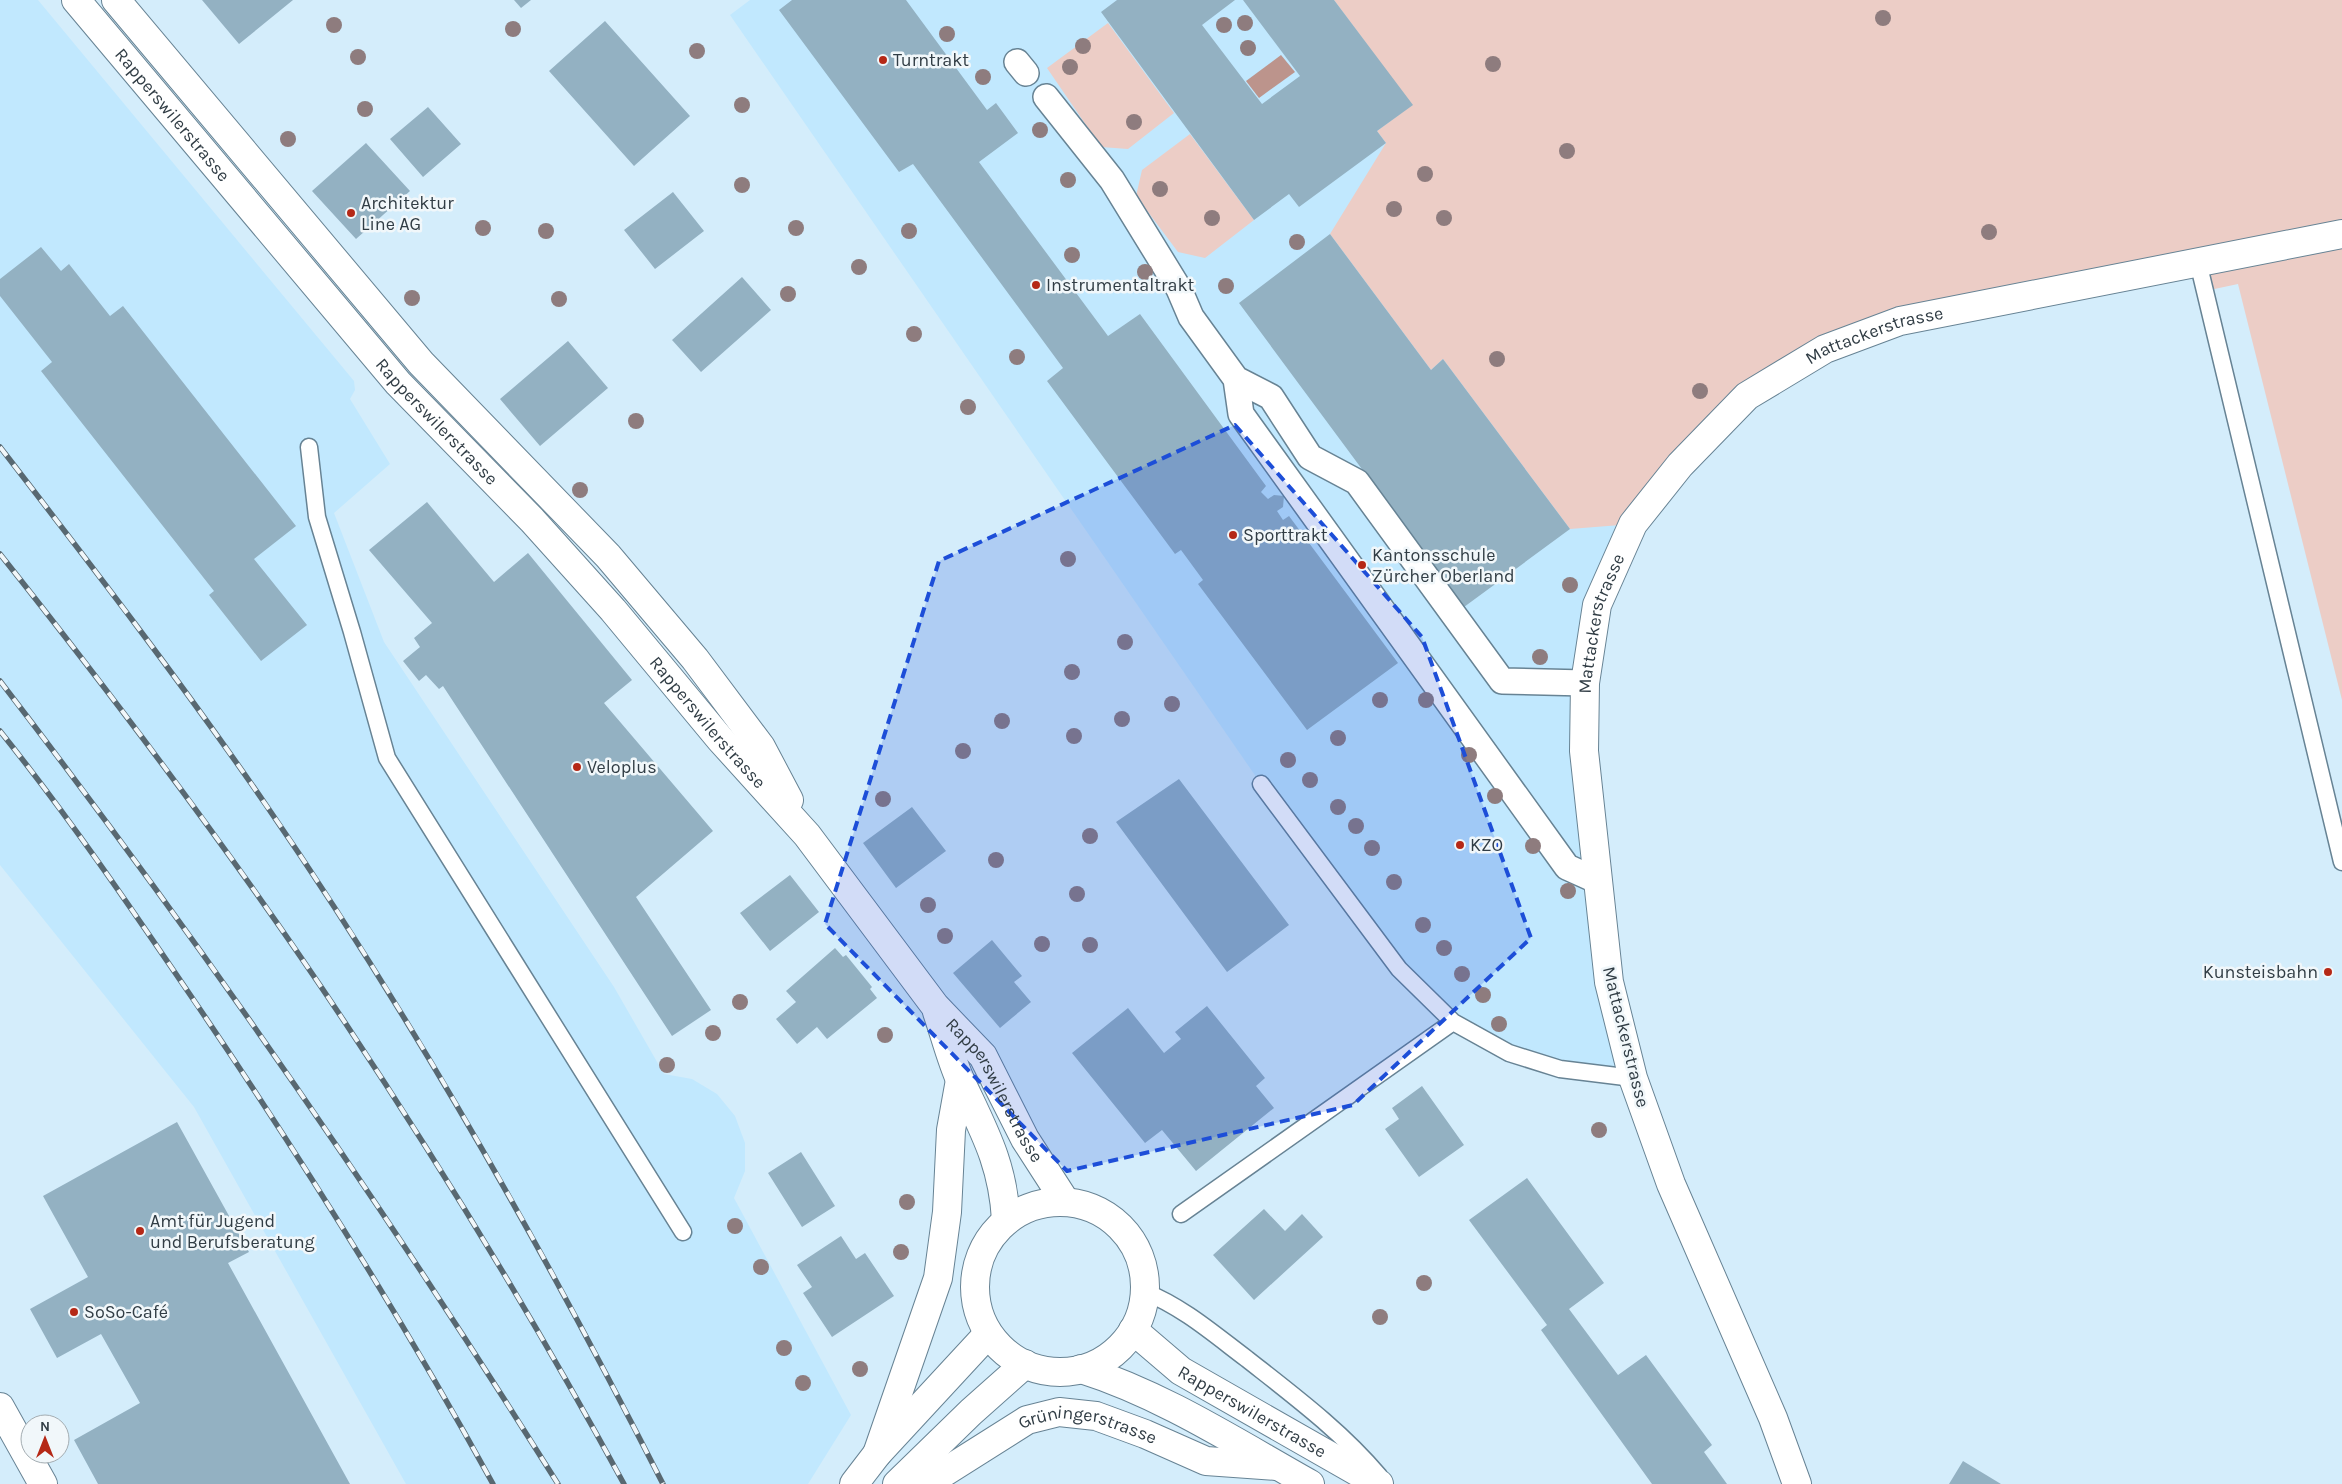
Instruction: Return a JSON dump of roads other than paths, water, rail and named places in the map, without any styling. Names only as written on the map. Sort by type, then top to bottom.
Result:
[{"type":"main road","name":"Rapperswilerstrasse","points":[[76,0],[398,383],[532,520],[720,739],[807,835],[935,1006],[983,1056],[1026,1139],[1065,1201]]},
{"type":"main road","name":"Rapperswilerstrasse","points":[[116,0],[421,363],[608,556],[695,659],[761,747],[807,835]]},
{"type":"main road","name":"Mattackerstrasse","points":[[1797,1484],[1773,1418],[1671,1184],[1633,1078],[1609,982],[1584,752],[1585,683],[1597,605],[1633,524],[1680,465],[1747,396],[1825,348],[1900,321],[2342,234]]},
{"type":"main road","name":"Rapperswilerstrasse","points":[[935,1006],[960,1080],[994,1152],[1005,1195],[1006,1220]]},
{"type":"main road","points":[[877,1454],[938,1278],[947,1212],[951,1130],[960,1080]]},
{"type":"main road","points":[[1065,1201],[1085,1206],[1104,1214],[1120,1227],[1132,1242],[1140,1258],[1145,1292],[1141,1311],[1133,1330],[1123,1343],[1111,1354],[1081,1369],[1062,1372],[1043,1370],[1025,1364],[1005,1352],[988,1334],[978,1311],[974,1287],[978,1261],[989,1239],[1006,1220],[1024,1210],[1044,1203],[1065,1201]]},
{"type":"main road","name":"Rapperswilerstrasse","points":[[1133,1330],[1181,1371],[1379,1484]]},
{"type":"main road","points":[[854,1484],[877,1454],[988,1334]]},
{"type":"main road","points":[[897,1484],[971,1412],[1025,1364]]},
{"type":"main road","name":"Rapperswilerstrasse","points":[[1081,1369],[1164,1402],[1310,1484]]},
{"type":"main road","points":[[0,1407],[43,1484]]},
{"type":"main road","name":"Grüningerstrasse","points":[[908,1484],[940,1476],[1027,1420],[1059,1412],[1096,1416],[1145,1434],[1206,1461],[1277,1466]]},
{"type":"street","points":[[1046,97],[1112,180],[1179,288],[1192,317],[1236,379],[1241,414],[1568,867],[1598,881]]},
{"type":"street","points":[[1236,379],[1271,397],[1310,457],[1357,482],[1502,681],[1585,683]]},
{"type":"lane","points":[[2198,262],[2342,862]]},
{"type":"lane","points":[[309,447],[317,517],[352,632],[387,758],[683,1232]]},
{"type":"lane","points":[[1262,784],[1399,969],[1453,1022],[1508,1053],[1560,1069],[1633,1078]]},
{"type":"lane","points":[[1181,1214],[1453,1022]]},
{"type":"lane","points":[[1145,1292],[1164,1300],[1204,1326],[1304,1403],[1356,1450],[1385,1484]]},
{"type":"railway","points":[[0,447],[202,714],[266,805],[374,969],[426,1053],[524,1223],[618,1396],[663,1484]]},
{"type":"railway","points":[[0,554],[89,668],[220,842],[344,1021],[418,1134],[489,1250],[558,1366],[624,1484]]},
{"type":"railway","points":[[0,681],[147,877],[289,1076],[426,1279],[558,1484]]},
{"type":"railway","points":[[0,731],[51,796],[99,863],[272,1118],[349,1238],[423,1360],[493,1484]]},
{"type":"place","name":"Turntrakt","points":[[883,60]]},
{"type":"place","name":"Architektur Line AG","points":[[351,213]]},
{"type":"place","name":"Instrumentaltrakt","points":[[1036,285]]},
{"type":"place","name":"Sporttrakt","points":[[1233,535]]},
{"type":"place","name":"Kantonsschule Zürcher Oberland","points":[[1362,565]]},
{"type":"place","name":"Veloplus","points":[[577,767]]},
{"type":"place","name":"KZO","points":[[1460,845]]},
{"type":"place","name":"Kunsteisbahn","points":[[2328,972]]},
{"type":"place","name":"Amt für Jugend und Berufsberatung","points":[[140,1231]]},
{"type":"place","name":"SoSo-Café","points":[[74,1312]]}]
